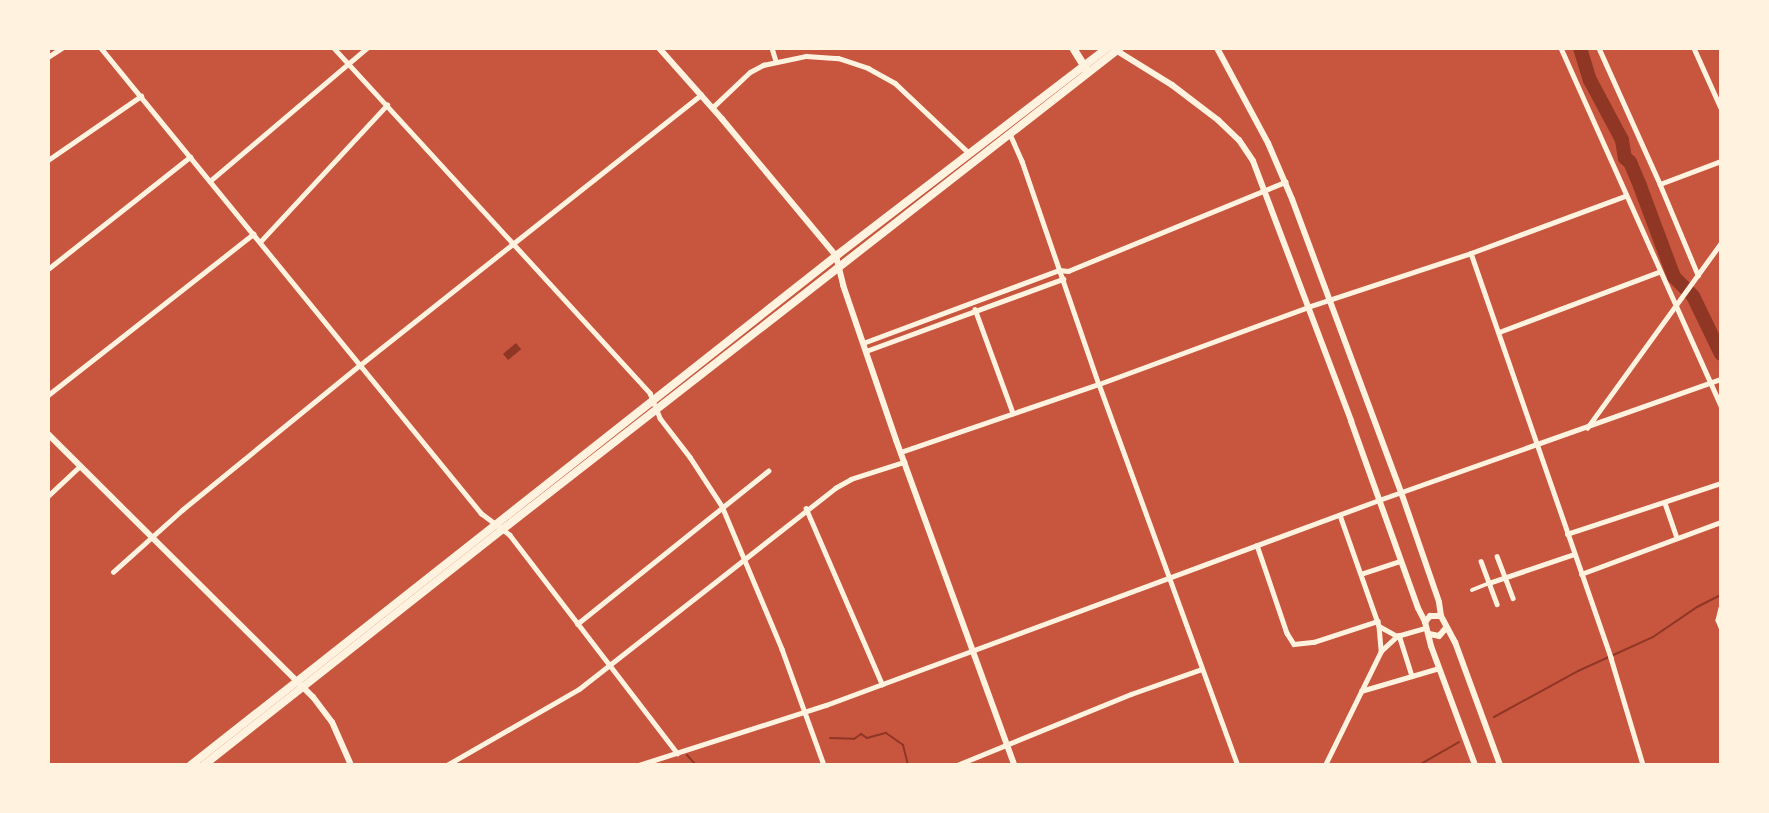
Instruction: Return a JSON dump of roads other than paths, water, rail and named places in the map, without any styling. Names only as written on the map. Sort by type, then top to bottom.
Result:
[{"type":"main road","points":[[1073,48],[1087,70]]},
{"type":"main road","points":[[204,765],[297,681],[365,633],[1112,50]]},
{"type":"main road","points":[[655,405],[836,256],[969,153],[1007,130]]},
{"type":"main road","points":[[191,765],[304,687],[365,633]]},
{"type":"street","points":[[49,48],[51,56],[62,48]]},
{"type":"street","points":[[101,48],[481,513],[514,539],[677,753]]},
{"type":"street","points":[[334,48],[647,390],[722,506],[745,557],[825,765]]},
{"type":"street","points":[[210,181],[366,48]]},
{"type":"street","points":[[659,48],[836,256],[904,462],[1014,765]]},
{"type":"street","points":[[772,48],[776,61]]},
{"type":"street","points":[[1217,48],[1268,143],[1286,182],[1332,300],[1401,492],[1439,602],[1441,616],[1455,642],[1500,765]]},
{"type":"street","points":[[1561,48],[1659,272],[1721,406]]},
{"type":"street","points":[[1599,48],[1698,275]]},
{"type":"street","points":[[1694,48],[1721,108]]},
{"type":"street","points":[[1112,50],[1186,95],[1229,130],[1247,151],[1308,307],[1474,765]]},
{"type":"street","points":[[712,108],[750,72],[776,61],[822,57],[846,60],[868,68],[906,92],[969,153]]},
{"type":"street","points":[[48,160],[141,96]]},
{"type":"street","points":[[113,572],[150,538],[360,365],[701,96]]},
{"type":"street","points":[[260,242],[387,105]]},
{"type":"street","points":[[1007,130],[1020,154],[1099,384],[1238,765]]},
{"type":"street","points":[[48,269],[190,157]]},
{"type":"street","points":[[1660,184],[1721,161]]},
{"type":"street","points":[[863,343],[1059,270],[1068,271],[1286,182]]},
{"type":"street","points":[[901,452],[1099,384],[1308,307],[1471,253],[1626,196]]},
{"type":"street","points":[[48,395],[253,234]]},
{"type":"street","points":[[1587,428],[1721,243]]},
{"type":"street","points":[[1471,253],[1611,658],[1643,765]]},
{"type":"street","points":[[866,351],[1063,279],[1068,271]]},
{"type":"street","points":[[1499,332],[1659,272]]},
{"type":"street","points":[[974,303],[1013,413]]},
{"type":"street","points":[[639,765],[882,684],[1401,492],[1538,446],[1721,379]]},
{"type":"street","points":[[48,434],[150,538],[304,687],[332,723],[351,765]]},
{"type":"street","points":[[447,765],[558,702],[609,665],[806,508],[846,481],[904,462]]},
{"type":"street","points":[[48,496],[80,466]]},
{"type":"street","points":[[577,624],[768,471]]},
{"type":"street","points":[[1567,534],[1721,483]]},
{"type":"street","points":[[1665,503],[1677,538]]},
{"type":"street","points":[[806,508],[882,684]]},
{"type":"street","points":[[1340,515],[1378,624],[1381,651]]},
{"type":"street","points":[[1581,574],[1721,522]]},
{"type":"street","points":[[1257,545],[1287,633],[1294,644],[1314,642],[1378,624],[1398,636],[1413,676]]},
{"type":"street","points":[[1472,590],[1574,554]]},
{"type":"street","points":[[1497,556],[1513,598]]},
{"type":"street","points":[[1361,574],[1400,561]]},
{"type":"street","points":[[1481,561],[1497,604]]},
{"type":"street","points":[[1721,608],[1718,620],[1721,627]]},
{"type":"street","points":[[1426,628],[1430,616],[1441,616]]},
{"type":"street","points":[[1325,765],[1381,651],[1398,636],[1426,628],[1439,636],[1446,628]]},
{"type":"street","points":[[1361,692],[1439,668]]},
{"type":"street","points":[[957,765],[1007,747],[1121,698],[1202,669]]},
{"type":"waterway","points":[[1580,48],[1590,80],[1622,140],[1625,158],[1630,162],[1640,186],[1674,277],[1693,296],[1721,354]]},
{"type":"waterway","points":[[1494,717],[1578,671],[1653,637],[1697,607],[1721,595]]},
{"type":"waterway","points":[[830,738],[854,739],[861,734],[867,738],[886,733],[903,745],[908,765]]},
{"type":"waterway","points":[[1419,765],[1459,742]]},
{"type":"waterway","points":[[687,755],[696,765]]}]
